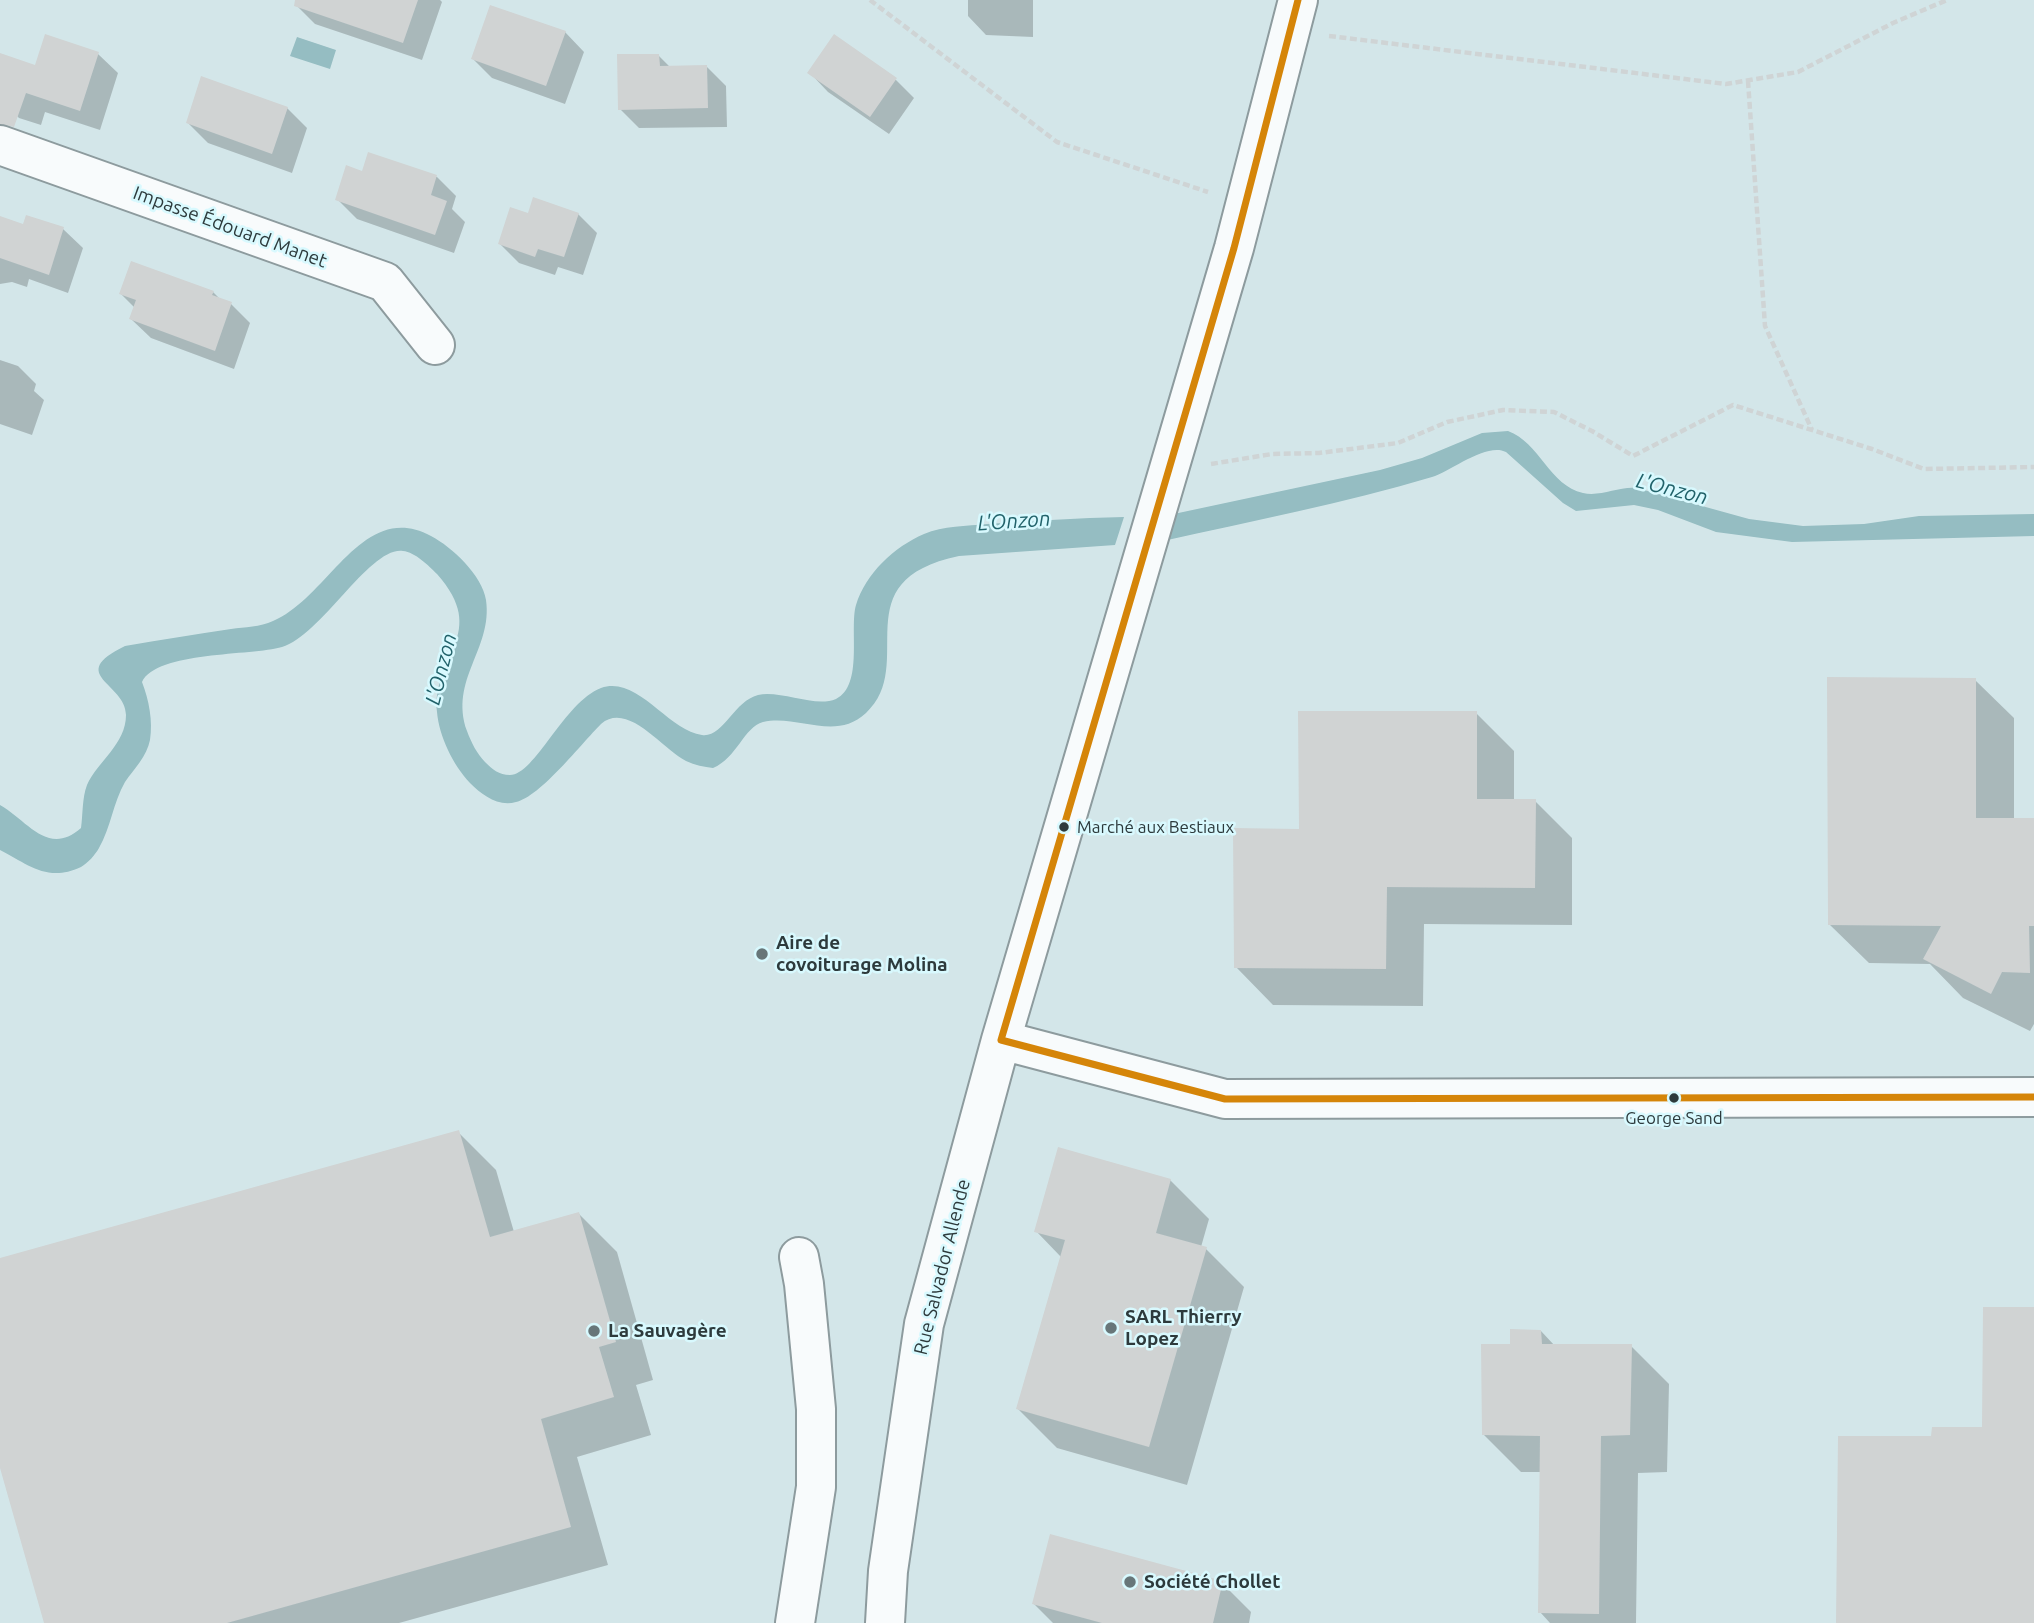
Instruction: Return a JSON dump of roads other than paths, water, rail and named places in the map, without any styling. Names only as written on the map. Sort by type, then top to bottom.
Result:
[{"type":"street","name":"Rue Salvador Allende","points":[[885,1623],[888,1572],[924,1324],[1001,1040],[1245,204],[1294,15]]},
{"type":"street","name":"Impasse Édouard Manet","points":[[0,145],[386,282],[436,345]]},
{"type":"street","points":[[1001,1040],[1225,1099],[2034,1097]]},
{"type":"street","points":[[795,1623],[816,1487],[816,1409],[799,1257]]},
{"type":"water","points":[[297,37],[336,50],[330,69],[290,56]]},
{"type":"water","points":[[1508,431],[1528,444],[1562,482],[1583,493],[1596,494],[1637,488],[1749,519],[1803,526],[1864,524],[1919,516],[2034,514],[2034,536],[1792,542],[1716,532],[1658,510],[1634,505],[1576,511],[1563,503],[1506,452],[1498,450],[1469,458],[1432,477],[1399,486],[1163,541],[1169,515],[1380,470],[1422,458],[1482,433]]},
{"type":"water","points":[[1124,517],[1115,545],[959,556],[923,568],[902,584],[891,604],[886,671],[880,693],[866,713],[854,721],[842,726],[790,721],[763,722],[756,725],[728,757],[713,768],[686,761],[633,722],[611,718],[601,724],[537,790],[526,798],[509,803],[491,799],[470,783],[453,759],[441,731],[437,712],[438,692],[459,629],[459,613],[452,595],[426,563],[408,552],[390,553],[361,576],[313,626],[282,647],[185,660],[151,672],[142,682],[151,718],[148,746],[121,790],[99,848],[84,865],[69,871],[48,872],[29,866],[0,850],[0,805],[48,838],[69,836],[81,828],[87,785],[117,744],[125,725],[123,704],[99,672],[100,665],[108,656],[125,646],[258,626],[273,621],[312,593],[365,541],[385,530],[407,528],[431,536],[457,554],[479,581],[486,600],[486,618],[463,695],[463,712],[467,731],[479,755],[496,771],[510,775],[520,772],[530,763],[575,708],[587,696],[601,688],[615,686],[628,689],[677,724],[702,735],[716,731],[742,704],[758,695],[818,701],[836,699],[845,692],[850,682],[854,656],[854,615],[861,593],[882,562],[902,546],[924,534],[963,526]]},
{"type":"place","name":"Marché aux Bestiaux","points":[[1064,827]]},
{"type":"place","name":"Aire de covoiturage Molina","points":[[762,954]]},
{"type":"place","name":"George Sand","points":[[1674,1098]]},
{"type":"place","name":"SARL Thierry Lopez","points":[[1111,1328]]},
{"type":"place","name":"La Sauvagère","points":[[594,1331]]},
{"type":"place","name":"Société Chollet","points":[[1130,1582]]},
{"type":"water label","name":"L'Onzon","points":[[1672,489]]},
{"type":"water label","name":"L'Onzon","points":[[1014,521]]},
{"type":"water label","name":"L'Onzon","points":[[441,669]]}]
